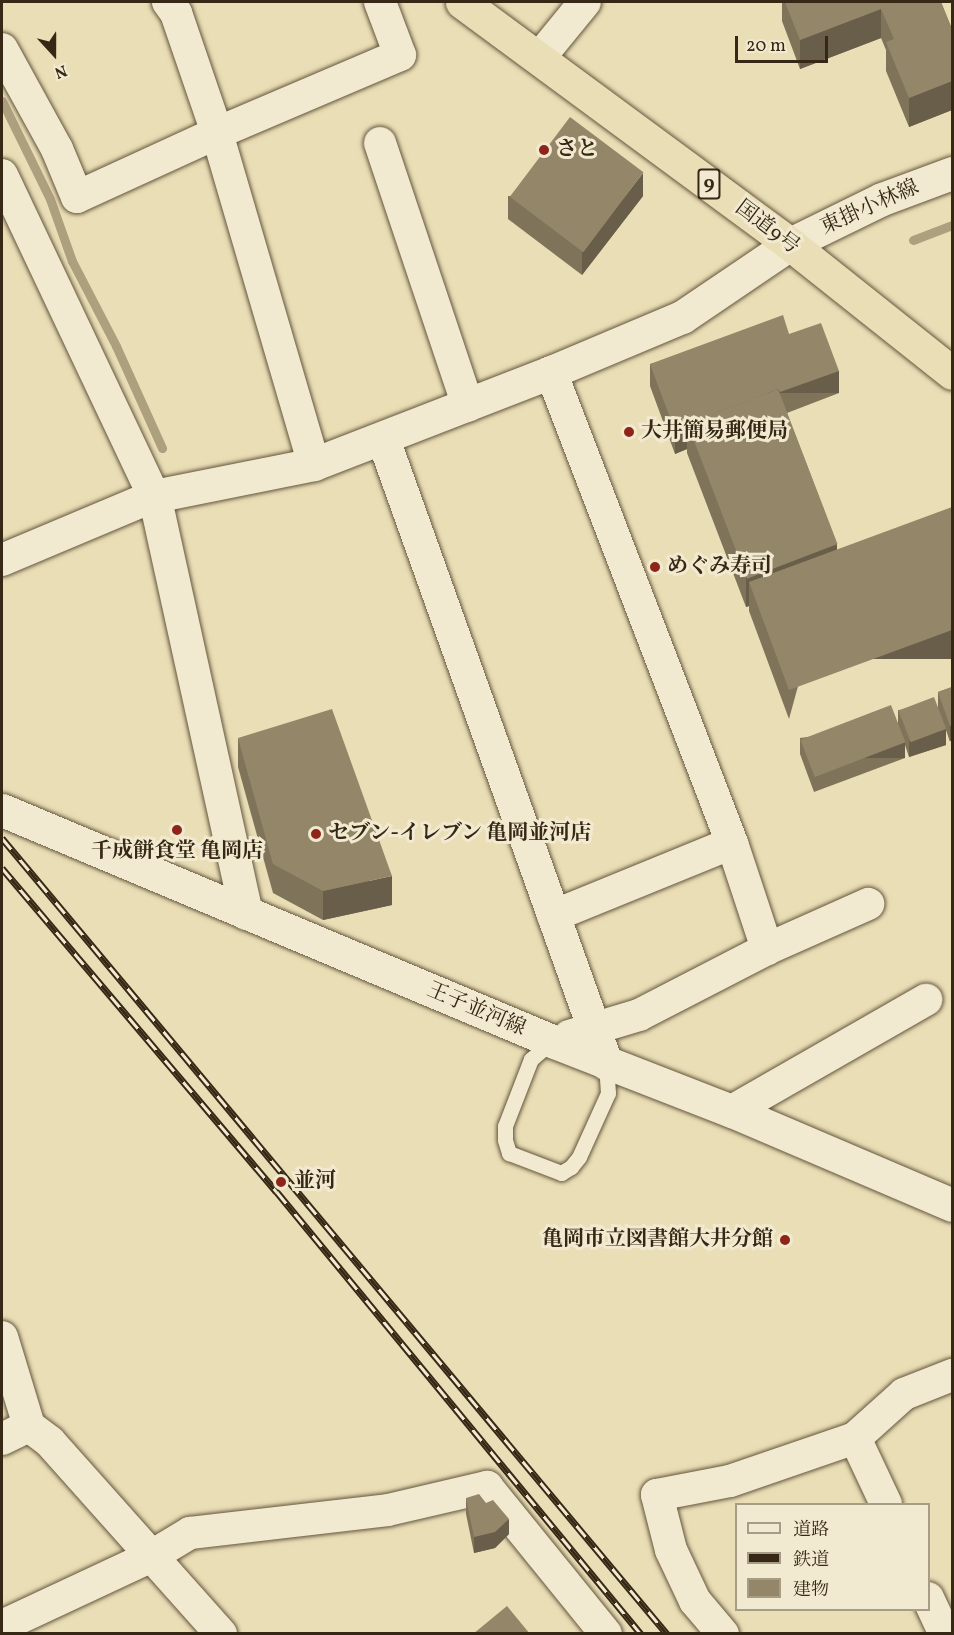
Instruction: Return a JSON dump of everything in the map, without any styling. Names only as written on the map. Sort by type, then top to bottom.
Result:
[{"type":"highway","name":"国道9号","points":[[462,2],[540,57],[790,244],[952,372]]},
{"type":"street","points":[[168,2],[176,13],[216,132],[314,464]]},
{"type":"street","points":[[4,56],[57,149],[77,197],[216,132],[400,56],[380,2]]},
{"type":"street","points":[[540,57],[585,2]]},
{"type":"street","points":[[380,143],[468,406]]},
{"type":"street","name":"東掛小林線","points":[[154,496],[314,464],[468,406],[682,317],[790,244],[882,199],[952,173]]},
{"type":"street","points":[[2,175],[154,496],[246,913]]},
{"type":"street","points":[[550,372],[732,843],[767,949]]},
{"type":"street","points":[[382,439],[606,1064]]},
{"type":"street","points":[[2,560],[154,496]]},
{"type":"street","name":"王子並河線","points":[[2,810],[606,1064],[732,1111],[952,1205]]},
{"type":"street","points":[[553,916],[732,843]]},
{"type":"street","points":[[552,1041],[639,1015],[767,949],[868,904]]},
{"type":"street","points":[[732,1111],[926,1000]]},
{"type":"street","points":[[2,1337],[15,1432],[50,1442],[150,1557],[221,1634]]},
{"type":"street","points":[[723,1634],[695,1601],[671,1550],[657,1495],[730,1481],[855,1438],[904,1394],[952,1375]]},
{"type":"street","points":[[855,1438],[886,1503]]},
{"type":"street","points":[[2,1626],[150,1557],[190,1533],[388,1510],[487,1487],[606,1634]]},
{"type":"street","points":[[930,1602],[945,1634]]},
{"type":"lane","points":[[552,1041],[531,1059],[505,1126],[508,1153],[561,1173],[571,1167],[579,1157],[608,1093],[606,1064]]},
{"type":"building","points":[[785,2],[941,2],[952,29],[952,81],[909,98],[886,42],[894,39],[881,9],[800,40]]},
{"type":"building","points":[[570,117],[643,172],[583,252],[510,197]]},
{"type":"building","points":[[783,315],[789,334],[821,323],[839,371],[780,392],[778,389],[687,424],[675,431],[650,364]]},
{"type":"building","points":[[778,389],[837,544],[747,579],[687,424]]},
{"type":"building","points":[[952,507],[952,630],[789,690],[749,582]]},
{"type":"building","points":[[952,687],[952,725],[950,726],[938,692]]},
{"type":"building","points":[[934,697],[946,729],[911,742],[899,711]]},
{"type":"building","points":[[891,705],[905,742],[815,777],[800,740]]},
{"type":"building","points":[[332,709],[392,876],[323,891],[273,864],[238,738]]},
{"type":"building","points":[[479,1494],[486,1503],[493,1500],[509,1519],[495,1532],[474,1537],[466,1498]]},
{"type":"building","points":[[507,1606],[530,1634],[473,1634]]},
{"type":"waterway","points":[[2,101],[50,199],[72,261],[116,346],[162,448]]},
{"type":"waterway","points":[[913,240],[952,225]]},
{"type":"railway","points":[[2,838],[667,1634]]},
{"type":"railway","points":[[2,868],[277,1192],[641,1634]]},
{"type":"place","name":"さと","points":[[544,150]]},
{"type":"place","name":"大井簡易郵便局","points":[[629,432]]},
{"type":"place","name":"めぐみ寿司","points":[[655,567]]},
{"type":"place","name":"千成餅食堂 亀岡店","points":[[177,830]]},
{"type":"place","name":"セブン-イレブン 亀岡並河店","points":[[316,834]]},
{"type":"place","name":"並河","points":[[281,1182]]},
{"type":"place","name":"亀岡市立図書館大井分館","points":[[785,1240]]}]
